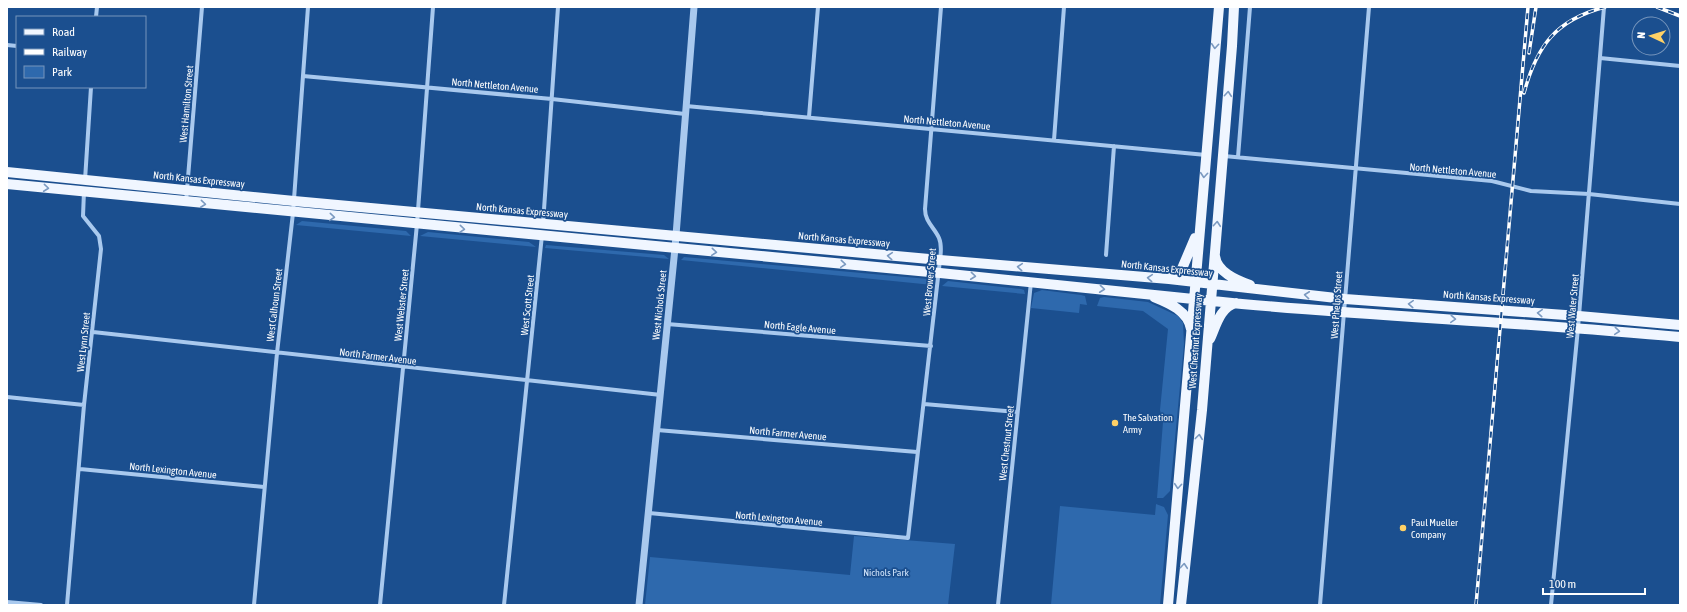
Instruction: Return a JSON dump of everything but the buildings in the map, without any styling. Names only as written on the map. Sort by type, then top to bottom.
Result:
[{"type":"main road","name":"West Chestnut Expressway","points":[[1168,605],[1219,7]]},
{"type":"main road","name":"West Chestnut Expressway","points":[[1181,605],[1186,543],[1202,410],[1234,7]]},
{"type":"main road","name":"North Kansas Expressway","points":[[7,172],[543,224],[1169,279],[1345,299],[1680,325]]},
{"type":"main road","points":[[7,184],[293,213],[939,273],[1237,303],[1680,337]]},
{"type":"main road","points":[[1169,279],[1181,271],[1200,225]]},
{"type":"main road","points":[[1215,247],[1217,264],[1224,271],[1248,285],[1267,291]]},
{"type":"main road","points":[[1142,293],[1165,302],[1179,310],[1191,324],[1192,329]]},
{"type":"main road","points":[[1207,346],[1222,313],[1229,306],[1237,303]]},
{"type":"street","name":"West Hamilton Street","points":[[186,202],[202,7]]},
{"type":"street","name":"West Calhoun Street","points":[[254,605],[277,352],[293,213],[308,7]]},
{"type":"street","name":"West Webster Street","points":[[380,605],[417,224],[433,7]]},
{"type":"street","name":"West Scott Street","points":[[504,605],[542,236],[558,7]]},
{"type":"street","name":"West Nichols Street","points":[[639,605],[675,248],[694,7]]},
{"type":"street","points":[[809,118],[818,7]]},
{"type":"street","name":"West Brower Street","points":[[908,538],[917,452],[932,346],[940,260],[939,239],[925,216],[941,7]]},
{"type":"street","points":[[1054,140],[1064,7]]},
{"type":"street","points":[[1238,157],[1250,7]]},
{"type":"street","name":"West Phelps Street","points":[[1320,605],[1369,7]]},
{"type":"street","name":"West Water Street","points":[[1551,605],[1578,328],[1604,7]]},
{"type":"street","points":[[1600,58],[1680,66]]},
{"type":"street","name":"North Nettleton Avenue","points":[[303,76],[552,99],[809,118],[1206,155]]},
{"type":"street","name":"West Lynn Street","points":[[67,605],[80,469],[84,405],[93,332],[101,243],[98,234],[83,216],[91,88]]},
{"type":"street","points":[[1106,255],[1114,146]]},
{"type":"street","name":"North Nettleton Avenue","points":[[1223,156],[1492,181],[1531,191],[1589,194],[1680,204]]},
{"type":"street","name":"West Chestnut Street","points":[[998,605],[1031,282]]},
{"type":"street","name":"North Eagle Avenue","points":[[667,324],[932,346]]},
{"type":"street","name":"North Farmer Avenue","points":[[93,332],[661,395]]},
{"type":"street","points":[[7,397],[84,405]]},
{"type":"street","points":[[924,404],[1017,412]]},
{"type":"street","name":"North Farmer Avenue","points":[[657,430],[917,452]]},
{"type":"street","name":"North Lexington Avenue","points":[[80,469],[264,487]]},
{"type":"street","name":"North Lexington Avenue","points":[[649,513],[908,538]]},
{"type":"street","points":[[7,602],[41,605]]},
{"type":"green space","points":[[302,221],[406,231],[411,236],[296,225]]},
{"type":"green space","points":[[428,232],[529,242],[536,247],[420,236]]},
{"type":"green space","points":[[546,245],[664,255],[669,259],[545,248]]},
{"type":"green space","points":[[684,257],[928,279],[933,285],[681,260]]},
{"type":"green space","points":[[948,281],[1021,289],[1024,290],[1025,294],[942,286]]},
{"type":"green space","points":[[1042,290],[1085,296],[1087,305],[1080,304],[1079,313],[1031,308],[1034,293]]},
{"type":"green space","points":[[1104,297],[1148,302],[1178,316],[1183,323],[1184,344],[1170,491],[1163,498],[1157,498],[1163,422],[1160,410],[1168,329],[1143,311],[1097,306],[1100,298]]},
{"type":"green space","points":[[1156,504],[1164,507],[1168,515],[1160,605],[1051,605],[1060,506],[1155,515]]},
{"type":"green space","name":"Nichols Park","points":[[854,536],[955,544],[948,605],[645,605],[650,557],[850,575]]},
{"type":"railway","points":[[1476,605],[1528,7]]},
{"type":"railway","points":[[1529,53],[1536,7]]},
{"type":"railway","points":[[1524,93],[1535,61],[1542,48],[1551,37],[1561,27],[1574,19],[1588,12],[1605,7]]},
{"type":"railway","points":[[1657,7],[1680,16]]},
{"type":"place","name":"The Salvation Army","points":[[1115,423]]},
{"type":"place","name":"Paul Mueller Company","points":[[1403,528]]}]
